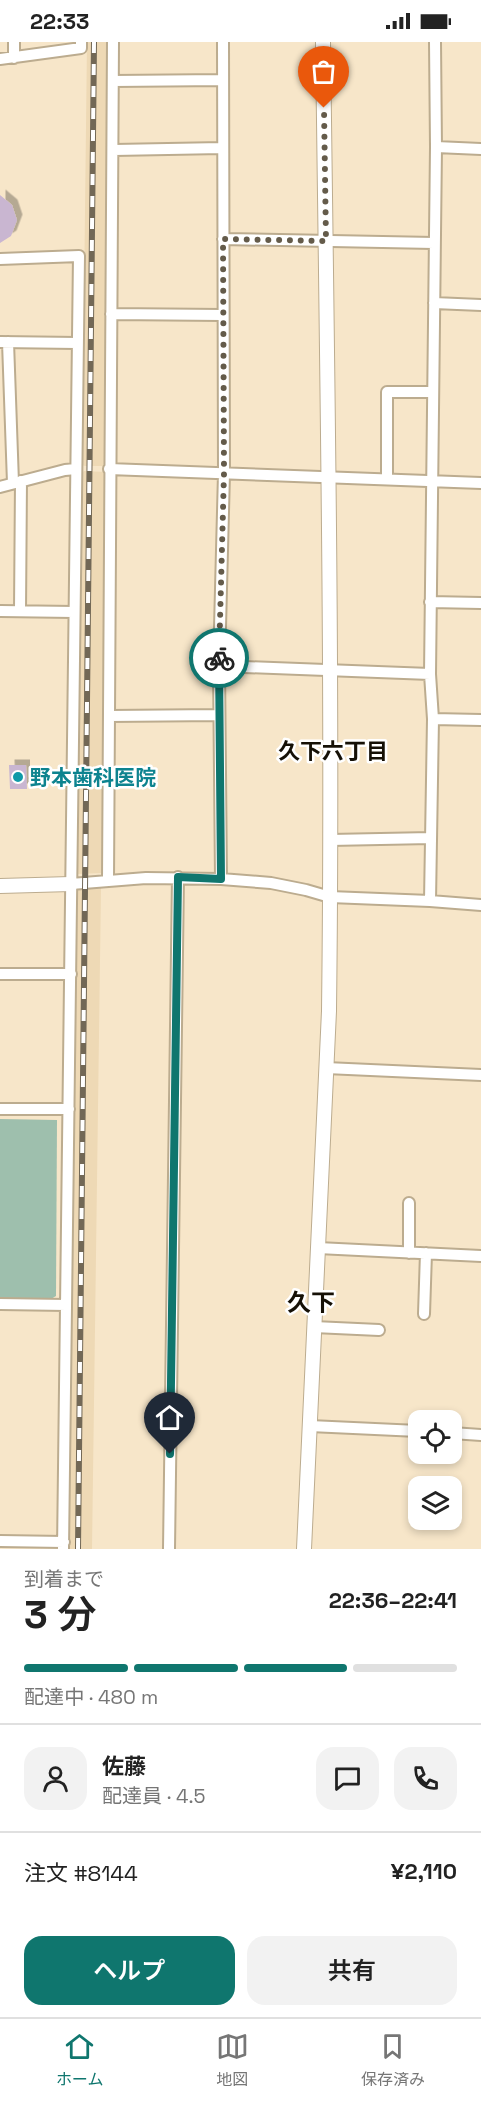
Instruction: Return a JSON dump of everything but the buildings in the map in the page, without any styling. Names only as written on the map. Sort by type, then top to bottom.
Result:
[{"type":"street","points":[[14,42],[14,58]]},
{"type":"street","points":[[0,59],[81,48],[81,42]]},
{"type":"street","points":[[108,881],[113,42]]},
{"type":"street","points":[[221,879],[219,666],[224,473],[223,42]]},
{"type":"street","points":[[304,1549],[326,1068],[330,897],[329,477],[323,42]]},
{"type":"street","points":[[430,901],[433,719],[430,674],[430,602],[436,147],[435,42]]},
{"type":"street","points":[[113,81],[223,80]]},
{"type":"street","points":[[436,147],[481,149]]},
{"type":"street","points":[[114,150],[222,148]]},
{"type":"street","points":[[223,239],[434,243]]},
{"type":"street","points":[[0,259],[79,256],[64,1545],[0,1541]]},
{"type":"street","points":[[434,303],[481,305]]},
{"type":"street","points":[[111,314],[222,315]]},
{"type":"street","points":[[20,611],[17,482],[4,342],[77,343]]},
{"type":"street","points":[[387,479],[387,392],[432,392]]},
{"type":"street","points":[[0,486],[76,469]]},
{"type":"street","points":[[109,469],[481,483]]},
{"type":"street","points":[[430,602],[481,603]]},
{"type":"street","points":[[0,611],[75,612]]},
{"type":"street","points":[[219,666],[430,674]]},
{"type":"street","points":[[109,716],[219,715]]},
{"type":"street","points":[[433,719],[481,720]]},
{"type":"street","points":[[330,840],[431,838]]},
{"type":"street","points":[[0,886],[178,877],[271,883],[330,897],[481,904]]},
{"type":"street","points":[[169,1549],[178,877]]},
{"type":"street","points":[[0,974],[72,974]]},
{"type":"street","points":[[326,1068],[481,1075]]},
{"type":"street","points":[[0,1109],[69,1109]]},
{"type":"street","points":[[409,1203],[409,1252]]},
{"type":"street","points":[[318,1248],[481,1256]]},
{"type":"street","points":[[424,1314],[426,1253]]},
{"type":"street","points":[[0,1304],[66,1305]]},
{"type":"street","points":[[314,1327],[379,1330]]},
{"type":"street","points":[[310,1425],[408,1430]]},
{"type":"street","points":[[462,1434],[481,1435]]},
{"type":"shaded area","points":[[87,42],[108,42],[105,320],[107,464],[104,466],[82,465]]},
{"type":"shaded area","points":[[84,471],[106,472],[102,719],[103,873],[76,874],[82,474]]},
{"type":"shaded area","points":[[101,888],[92,1549],[68,1549],[75,890]]},
{"type":"green space","points":[[0,1119],[57,1120],[56,1296],[51,1299],[0,1298]]},
{"type":"railway","points":[[78,1549],[94,42]]},
{"type":"way so far","points":[[219,658],[224,473],[223,239],[326,241],[324,108]]},
{"type":"place","name":"野本歯科医院","points":[[18,777]]},
{"type":"district","name":"久下六丁目","points":[[333,751]]},
{"type":"district","name":"久下","points":[[311,1302]]},
{"type":"route","points":[[170,1454],[178,877],[221,879],[219,658]]}]
